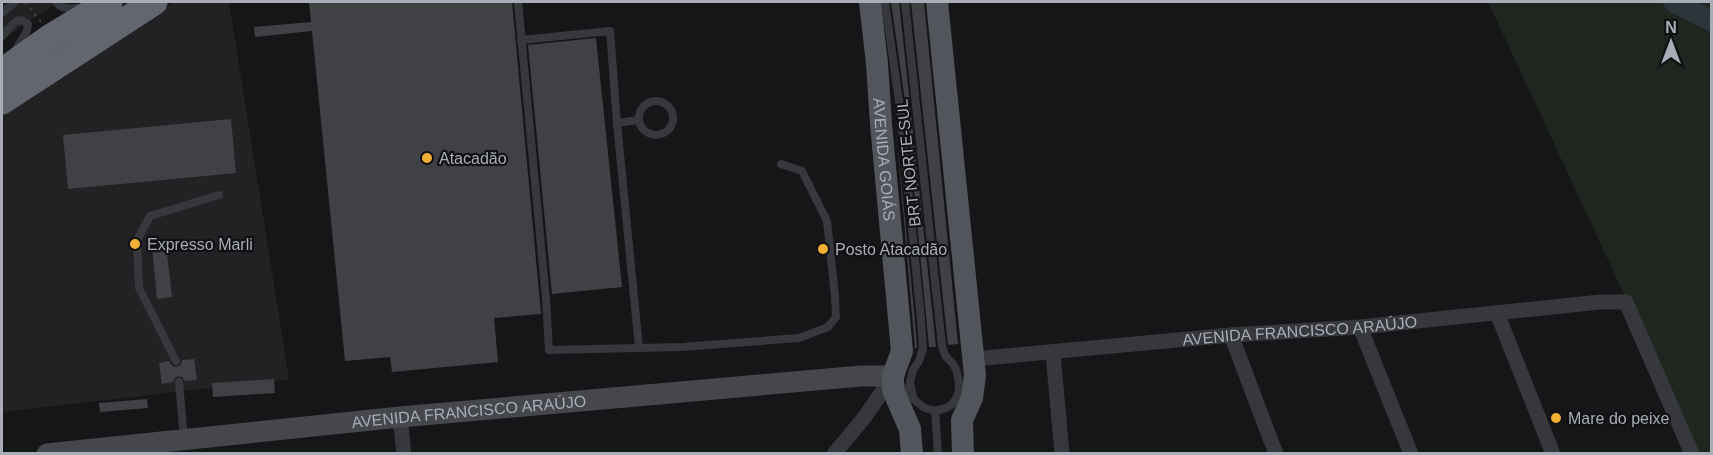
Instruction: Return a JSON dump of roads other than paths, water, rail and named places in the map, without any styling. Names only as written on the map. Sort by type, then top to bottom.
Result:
[{"type":"highway","points":[[2,101],[154,2]]},
{"type":"highway","points":[[4,71],[51,37],[104,5]]},
{"type":"main road","name":"AVENIDA GOIÁS","points":[[870,2],[902,351],[892,376]]},
{"type":"main road","points":[[937,2],[974,367],[972,398],[962,420],[963,453]]},
{"type":"main road","points":[[892,376],[893,390],[909,429],[912,453]]},
{"type":"street","name":"AVENIDA FRANCISCO ARAÚJO","points":[[974,367],[1053,353],[1231,335],[1360,327],[1600,302],[1626,302],[1692,453]]},
{"type":"street","points":[[1497,314],[1553,453]]},
{"type":"street","points":[[1360,327],[1411,453]]},
{"type":"street","points":[[1231,335],[1276,453]]},
{"type":"street","points":[[1053,353],[1062,453]]},
{"type":"street","name":"AVENIDA FRANCISCO ARAÚJO","points":[[47,453],[91,451],[400,417],[861,376],[892,376]]},
{"type":"street","points":[[834,453],[864,418],[892,376]]},
{"type":"street","points":[[400,417],[404,453]]},
{"type":"lane","points":[[2,13],[15,2]]},
{"type":"lane","points":[[56,2],[65,8],[104,5]]},
{"type":"lane","points":[[518,2],[549,350],[682,347],[799,339],[828,327],[836,317],[827,221],[802,171],[781,164]]},
{"type":"lane","name":"BRT NORTE-SUL","points":[[885,2],[900,108],[923,348],[910,382],[914,398]]},
{"type":"lane","name":"BRT NORTE-SUL","points":[[905,2],[942,346],[946,356],[956,366],[959,388],[956,400]]},
{"type":"lane","points":[[2,36],[16,21],[22,20],[27,24],[27,31],[4,71]]},
{"type":"lane","points":[[521,40],[610,31],[639,348]]},
{"type":"lane","points":[[654,100],[667,104],[674,116],[670,129],[658,135],[645,132],[639,120],[642,107],[654,100]]},
{"type":"lane","points":[[617,123],[639,120]]},
{"type":"lane","points":[[176,360],[139,288],[137,240],[150,216],[219,195]]},
{"type":"lane","points":[[892,376],[927,409],[935,411],[947,408],[956,400],[974,367]]},
{"type":"lane","points":[[179,382],[184,439]]},
{"type":"lane","points":[[935,411],[938,453]]},
{"type":"waterway","points":[[1674,2],[1712,21]]},
{"type":"place","name":"Atacadão","points":[[427,158]]},
{"type":"place","name":"Expresso Marli","points":[[135,244]]},
{"type":"place","name":"Posto Atacadão","points":[[823,249]]},
{"type":"place","name":"Mare do peixe","points":[[1556,418]]}]
